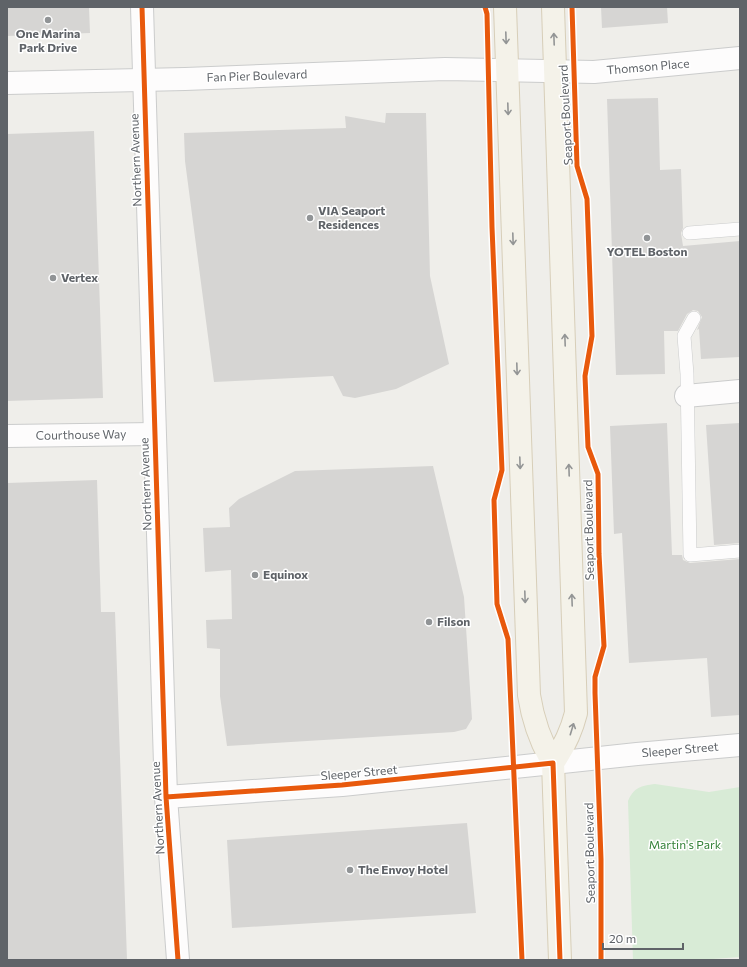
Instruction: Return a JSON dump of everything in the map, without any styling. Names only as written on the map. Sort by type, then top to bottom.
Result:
[{"type":"main road","points":[[505,7],[529,695],[532,718],[538,735],[553,763],[560,952]]},
{"type":"main road","name":"Seaport Boulevard","points":[[553,7],[576,713],[572,731],[564,748],[553,763]]},
{"type":"street","name":"Northern Avenue","points":[[142,7],[166,797],[178,960]]},
{"type":"street","name":"Thomson Place","points":[[507,70],[594,72],[740,58]]},
{"type":"street","name":"Fan Pier Boulevard","points":[[7,83],[445,69],[507,70]]},
{"type":"street","points":[[686,396],[740,391]]},
{"type":"street","name":"Courthouse Way","points":[[7,436],[154,434]]},
{"type":"street","name":"Sleeper Street","points":[[166,797],[342,785],[637,754],[740,746]]},
{"type":"lane","points":[[689,233],[740,229]]},
{"type":"lane","points":[[694,318],[684,336],[690,555],[740,551]]},
{"type":"green space","name":"Martin's Park","points":[[655,784],[709,792],[740,787],[740,957],[699,960],[633,960],[628,801],[630,796],[638,788]]},
{"type":"building","name":"One Marina Park Drive","points":[[7,7],[89,7],[90,33],[7,36]]},
{"type":"building","points":[[601,7],[667,7],[668,23],[602,28]]},
{"type":"building","name":"YOTEL Boston","points":[[658,98],[660,170],[681,169],[683,228],[681,233],[683,246],[740,241],[740,357],[701,359],[699,329],[697,330],[702,317],[698,311],[693,310],[687,314],[678,331],[664,331],[665,374],[616,375],[607,99]]},
{"type":"building","name":"VIA Seaport Residences","points":[[386,113],[426,113],[430,276],[449,364],[396,389],[355,398],[343,396],[333,376],[214,382],[185,161],[184,133],[346,128],[345,116],[385,123]]},
{"type":"building","name":"Vertex","points":[[94,131],[103,398],[7,401],[7,134]]},
{"type":"building","points":[[667,423],[672,555],[682,555],[683,560],[690,563],[740,559],[740,715],[711,717],[707,658],[629,663],[622,533],[614,534],[610,426]]},
{"type":"building","points":[[740,423],[740,543],[714,545],[706,425]]},
{"type":"building","points":[[433,466],[464,597],[472,719],[466,729],[454,732],[227,746],[220,696],[220,649],[207,648],[206,620],[232,619],[231,570],[205,572],[203,528],[230,527],[229,508],[239,499],[295,471]]},
{"type":"building","points":[[97,480],[101,612],[115,612],[127,960],[7,960],[7,483]]},
{"type":"building","name":"The Envoy Hotel","points":[[467,823],[476,913],[232,928],[227,840]]},
{"type":"cycle path","points":[[142,7],[166,797],[178,960]]},
{"type":"cycle path","points":[[485,7],[487,14],[492,227],[502,470],[494,500],[497,604],[508,639],[522,960]]},
{"type":"cycle path","points":[[572,7],[577,166],[587,199],[592,336],[585,376],[588,447],[598,474],[599,554],[604,646],[595,677],[601,859],[601,960]]},
{"type":"cycle path","points":[[166,797],[342,785],[553,763],[560,960]]},
{"type":"place","name":"One Marina Park Drive","points":[[48,20]]},
{"type":"place","name":"VIA Seaport Residences","points":[[310,218]]},
{"type":"place","name":"YOTEL Boston","points":[[647,238]]},
{"type":"place","name":"Vertex","points":[[53,278]]},
{"type":"place","name":"Equinox","points":[[255,575]]},
{"type":"place","name":"Filson","points":[[429,622]]},
{"type":"place","name":"The Envoy Hotel","points":[[350,870]]}]
